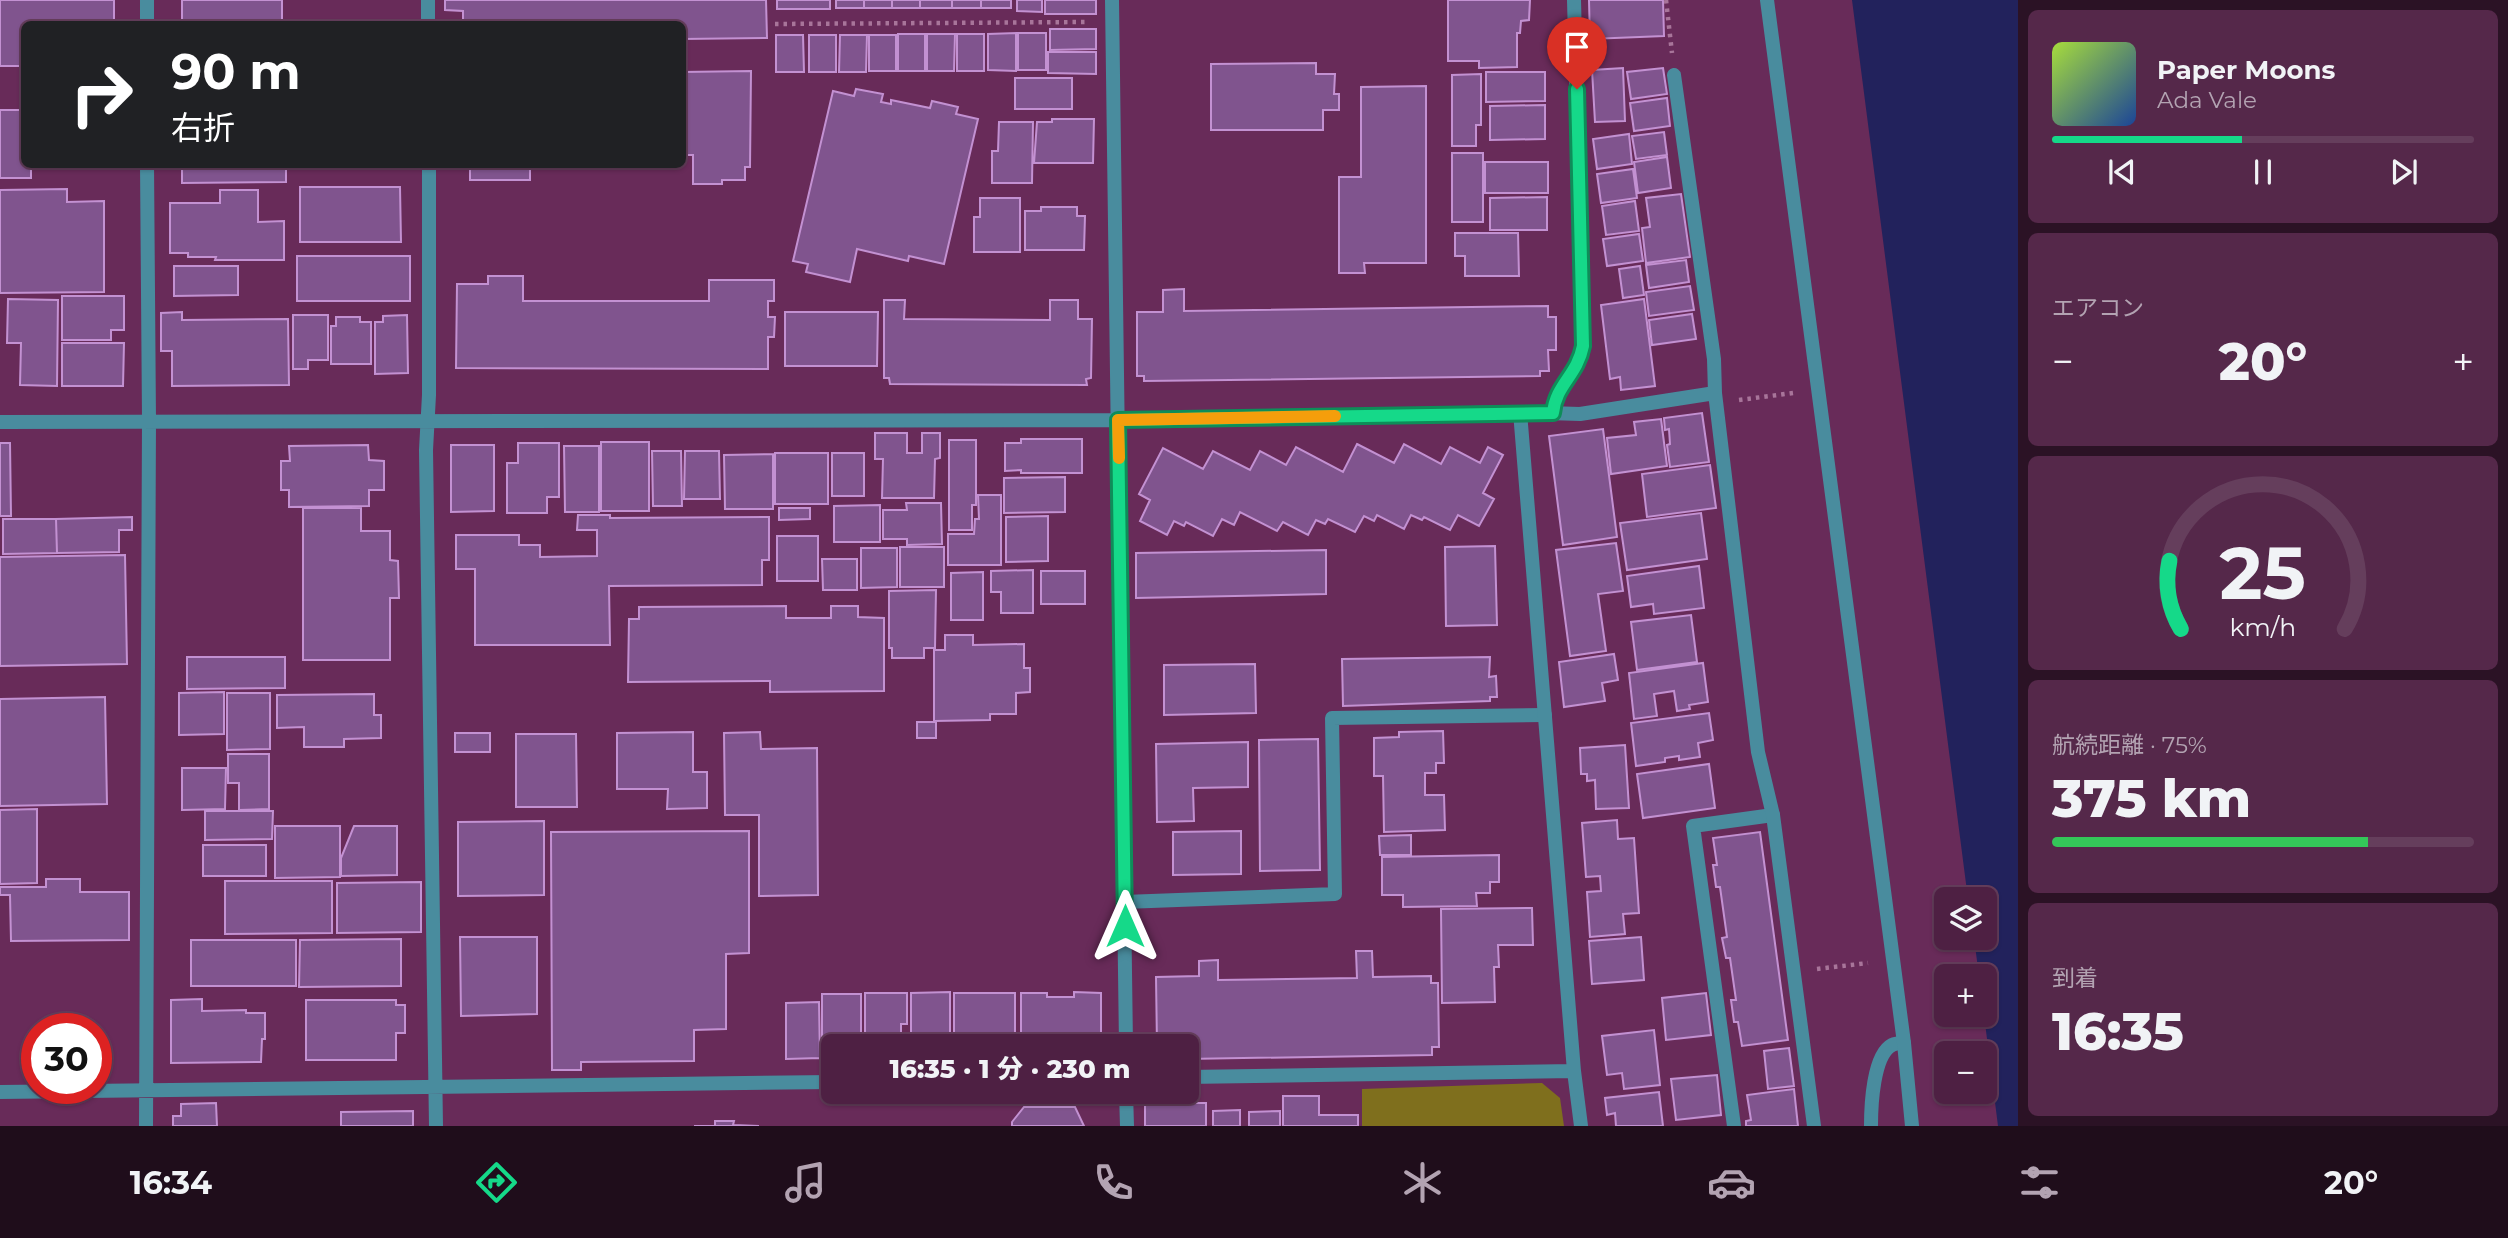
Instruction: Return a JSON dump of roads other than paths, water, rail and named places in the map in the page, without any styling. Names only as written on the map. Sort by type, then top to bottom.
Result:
[{"type":"street","points":[[146,0],[147,21]]},
{"type":"street","points":[[428,0],[428,21]]},
{"type":"street","points":[[1112,0],[1126,1034]]},
{"type":"street","points":[[1553,413],[1560,389],[1580,362],[1583,346],[1574,0]]},
{"type":"street","points":[[1767,0],[1904,1043],[1912,1126]]},
{"type":"street","points":[[1674,75],[1714,359],[1715,393],[1758,752],[1773,814],[1814,1126]]},
{"type":"street","points":[[146,1126],[148,168]]},
{"type":"street","points":[[429,168],[426,450],[436,1126]]},
{"type":"street","points":[[0,422],[1118,420],[1520,412],[1580,414],[1715,393]]},
{"type":"street","points":[[1520,412],[1574,1071],[1581,1126]]},
{"type":"street","points":[[1124,902],[1335,894],[1332,718],[1545,715]]},
{"type":"street","points":[[1734,1126],[1693,826],[1773,814]]},
{"type":"street","points":[[1871,1126],[1871,1097],[1882,1055],[1892,1045],[1904,1043]]},
{"type":"street","points":[[1199,1077],[1574,1071]]},
{"type":"street","points":[[0,1092],[821,1082]]},
{"type":"street","points":[[1126,1104],[1127,1126]]}]
